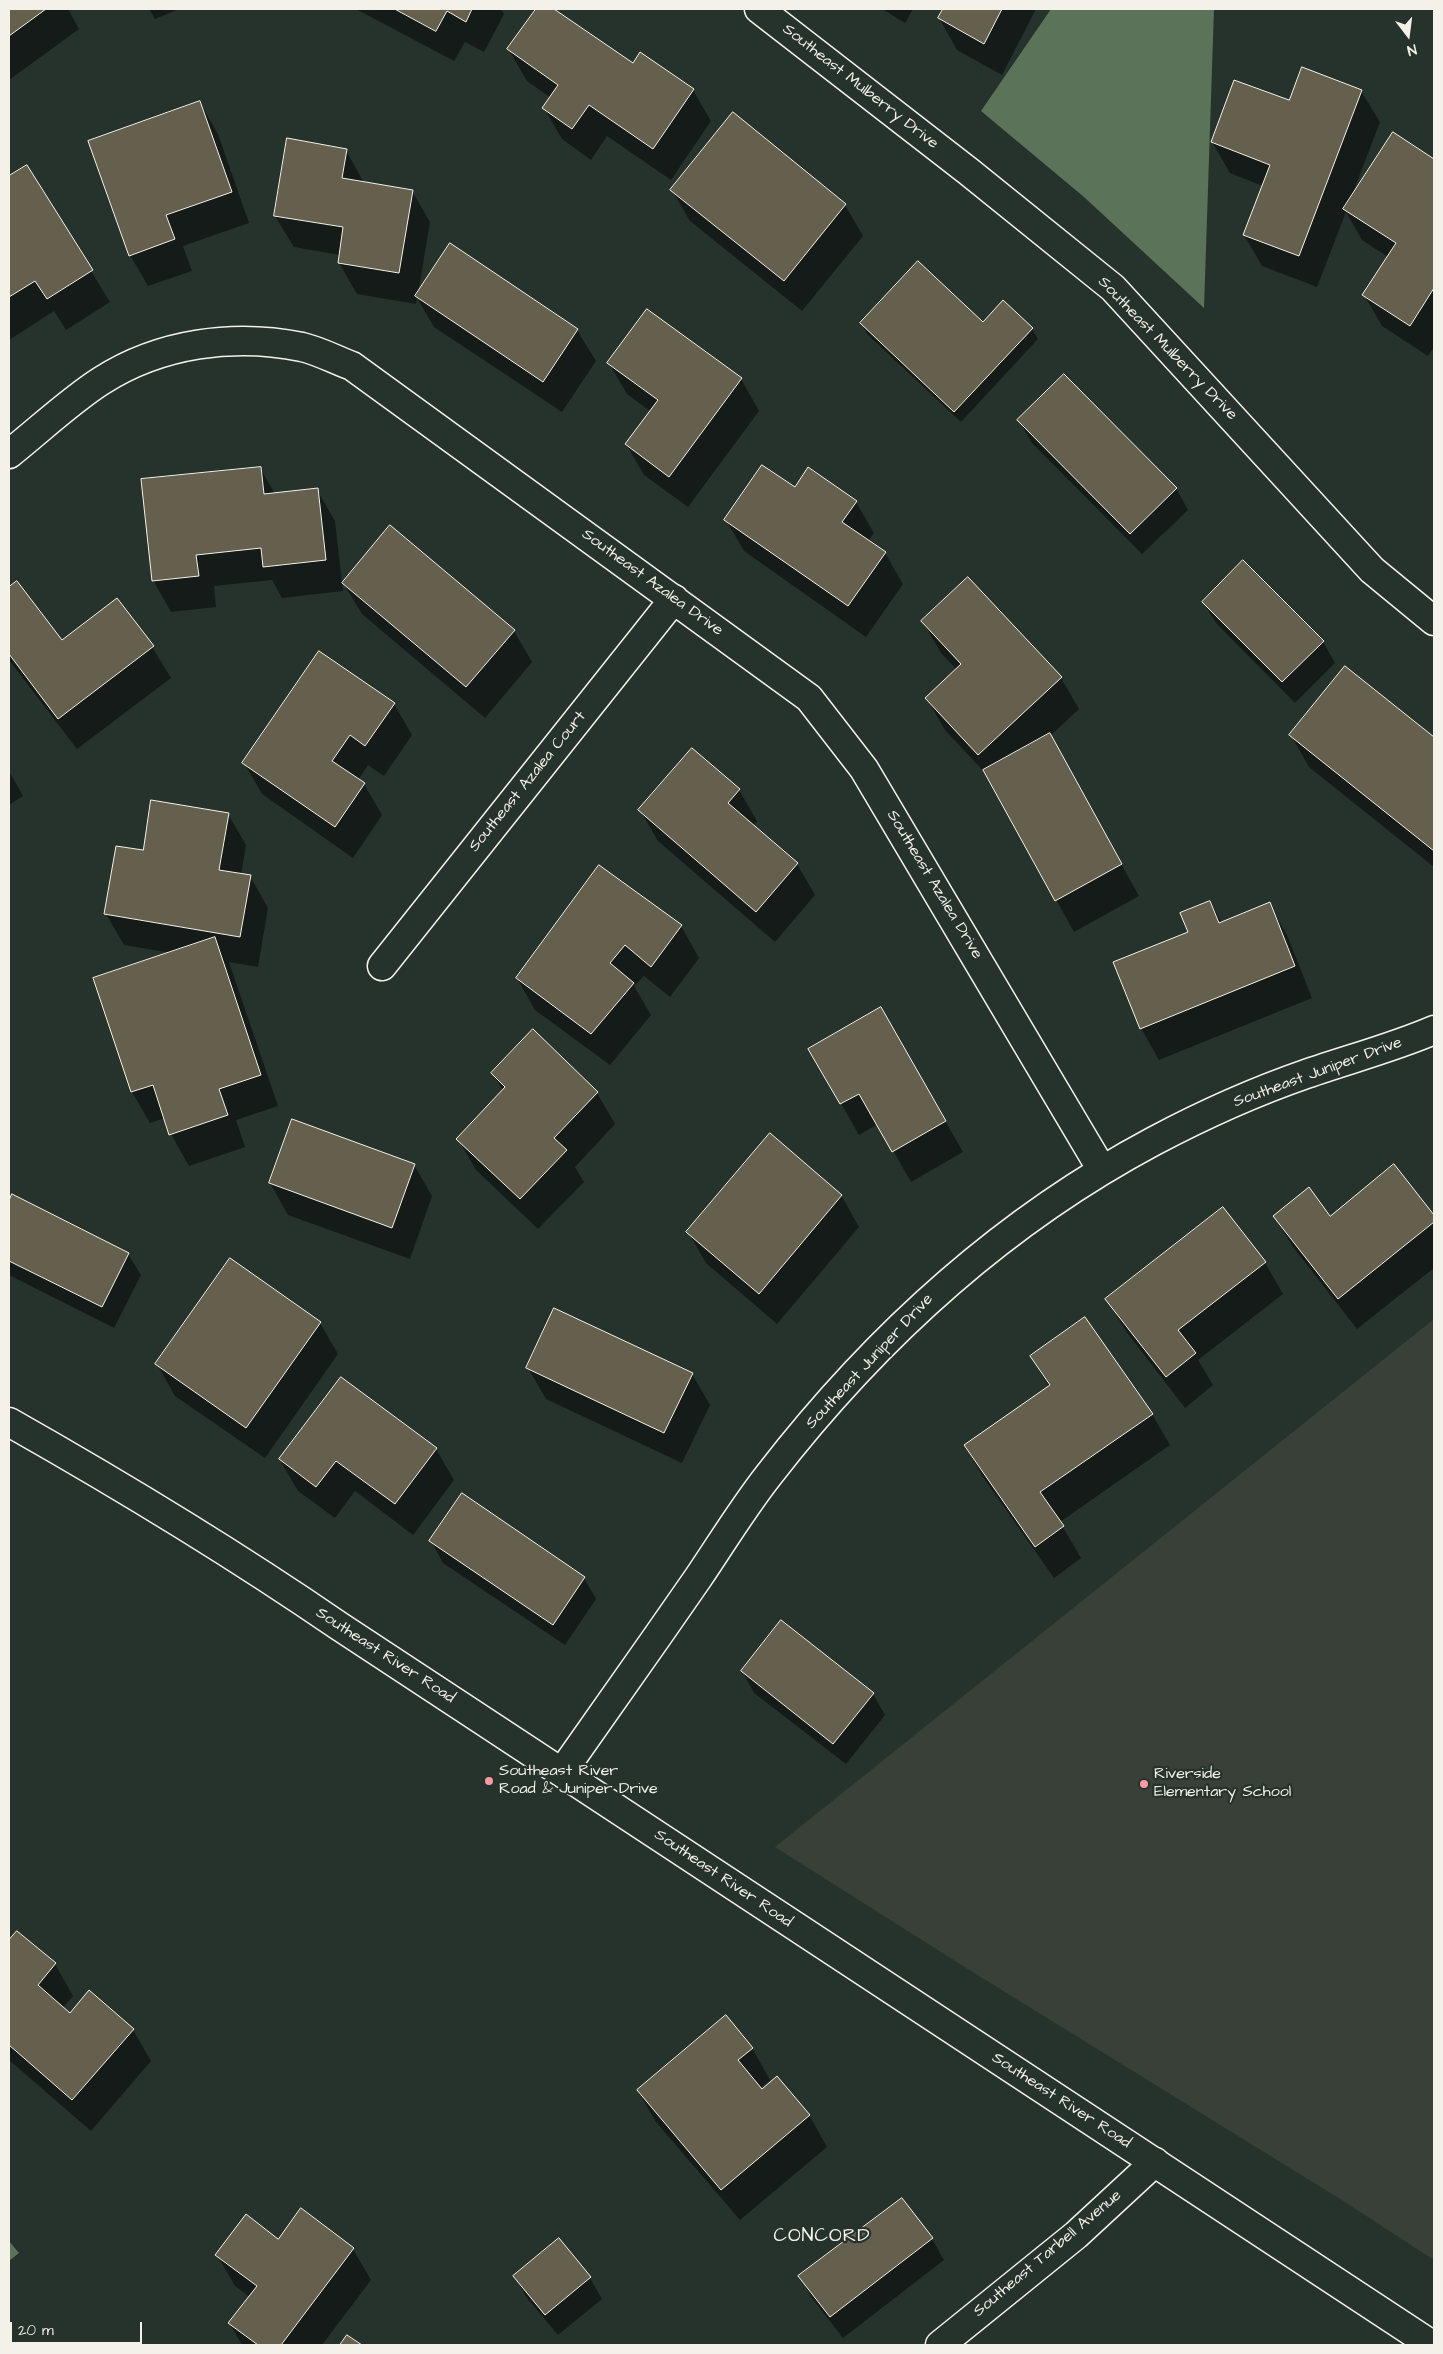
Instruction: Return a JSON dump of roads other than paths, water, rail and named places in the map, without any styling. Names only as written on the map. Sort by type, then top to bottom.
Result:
[{"type":"street","name":"Southeast Mulberry Drive","points":[[760,9],[968,171],[1113,288],[1372,570],[1434,621]]},
{"type":"street","name":"Southeast Azalea Drive","points":[[9,454],[101,381],[152,355],[205,342],[260,340],[304,348],[352,366],[809,698],[864,769],[1102,1170]]},
{"type":"street","name":"Southeast Azalea Court","points":[[382,966],[674,600]]},
{"type":"street","name":"Southeast Juniper Drive","points":[[562,1772],[767,1477],[827,1405],[913,1313],[961,1270],[1008,1234],[1102,1170],[1155,1140],[1257,1092],[1305,1074],[1401,1044],[1434,1030]]},
{"type":"street","name":"Southeast River Road","points":[[9,1422],[96,1471],[253,1567],[339,1626],[1432,2345]]},
{"type":"street","name":"Southeast Tarbell Avenue","points":[[940,2345],[1076,2235],[1154,2162]]},
{"type":"place","name":"Southeast River Road & Juniper Drive","points":[[489,1781]]},
{"type":"place","name":"Riverside Elementary School","points":[[1144,1784]]},
{"type":"district","name":"CONCORD","points":[[822,2237]]}]
